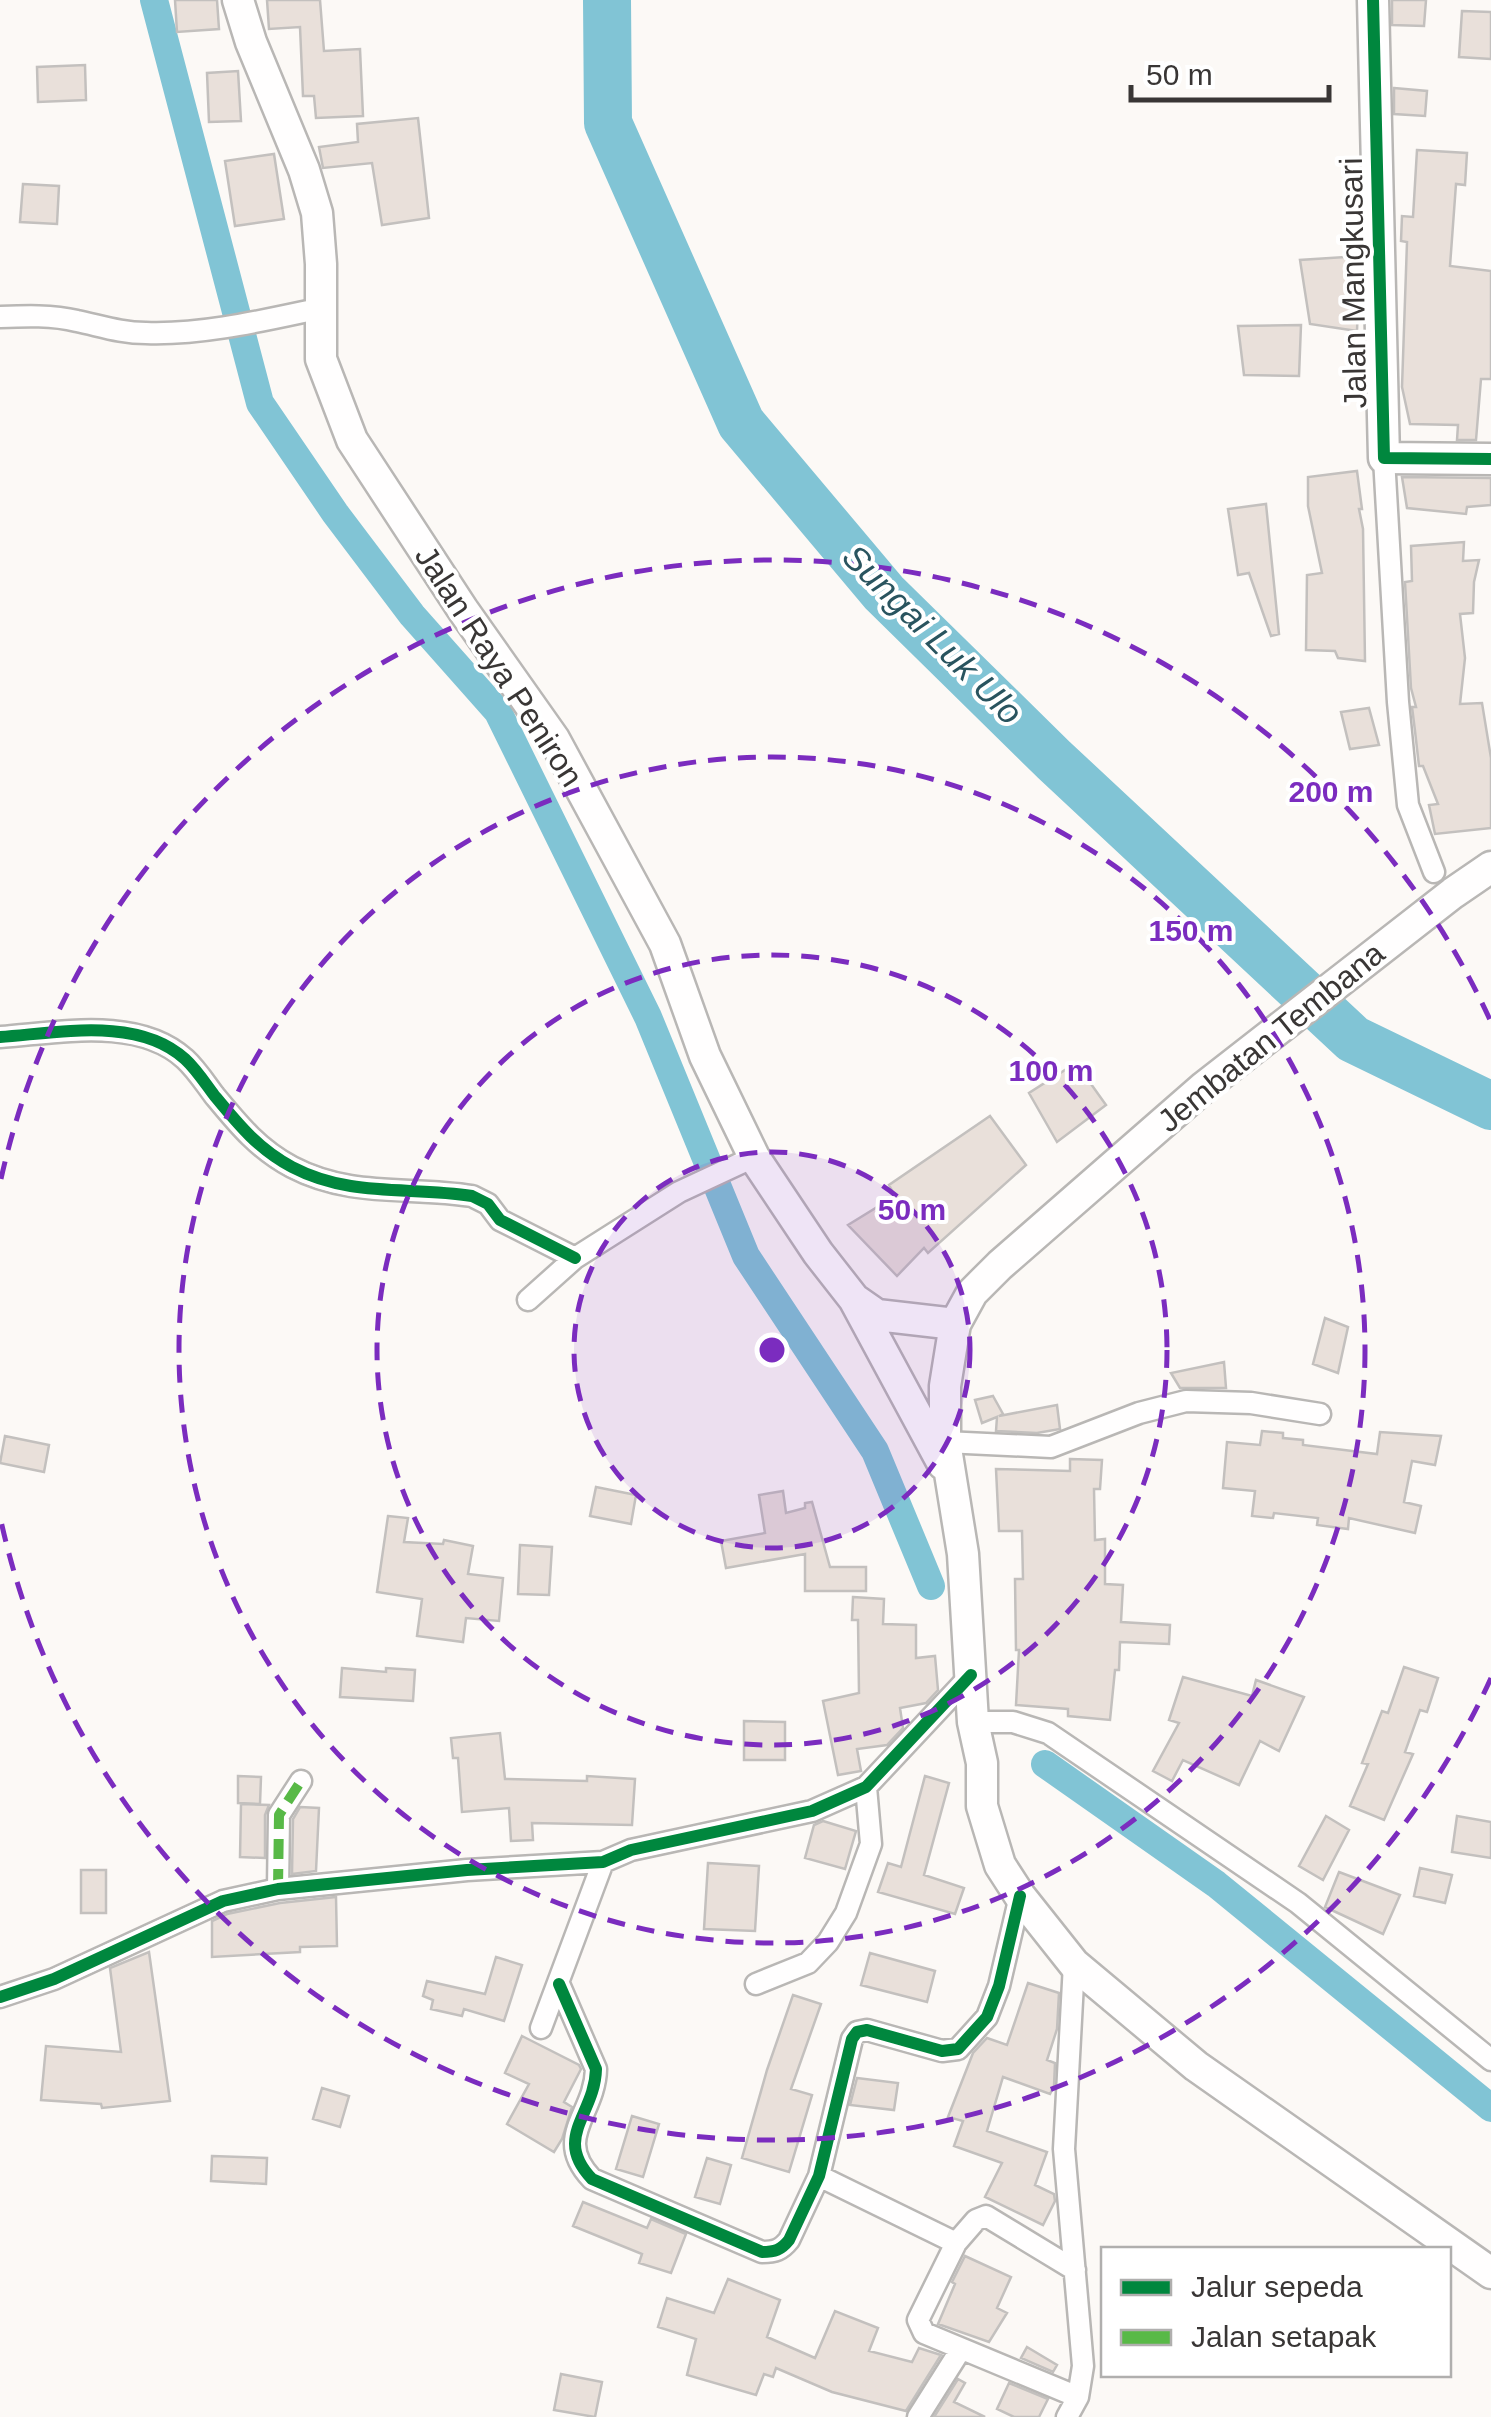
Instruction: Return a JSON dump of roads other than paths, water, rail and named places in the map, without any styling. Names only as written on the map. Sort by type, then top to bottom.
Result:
[{"type":"main road","name":"Jalan Raya Peniron","points":[[238,0],[317,213],[321,359],[352,440],[554,740],[665,944],[705,1056],[754,1157],[854,1299],[954,1484]]},
{"type":"main road","name":"Jalan Mangkusari","points":[[1373,0],[1384,458]]},
{"type":"main road","points":[[1384,458],[1491,459]]},
{"type":"main road","name":"Jembatan Tembana","points":[[956,1324],[981,1284],[1113,1164],[1258,1043],[1491,867]]},
{"type":"main road","name":"Jalan Raya Peniron","points":[[854,1299],[877,1315],[956,1324]]},
{"type":"main road","points":[[956,1324],[946,1386],[944,1442],[954,1484],[967,1594],[973,1722],[982,1763],[982,1806],[1000,1866],[1074,1964],[1196,2066],[1491,2273]]},
{"type":"street","points":[[0,317],[38,316],[130,332],[246,324],[322,308]]},
{"type":"street","points":[[1384,458],[1408,805],[1434,872]]},
{"type":"street","points":[[0,1037],[77,1032],[137,1034],[162,1043],[185,1059],[247,1136],[296,1169],[341,1186],[472,1196],[488,1204],[500,1220],[575,1258]]},
{"type":"street","points":[[528,1300],[575,1258],[679,1192],[754,1157]]},
{"type":"street","points":[[944,1442],[1052,1447],[1186,1400],[1237,1402],[1320,1414]]},
{"type":"street","points":[[0,1997],[54,1979],[223,1901],[278,1889],[467,1870],[603,1862],[631,1850],[812,1811],[866,1787],[971,1675]]},
{"type":"street","points":[[973,1722],[1014,1722],[1048,1732],[1298,1903],[1491,2060]]},
{"type":"street","points":[[278,1889],[279,1815],[301,1781]]},
{"type":"street","points":[[756,1984],[808,1963],[828,1942],[846,1912],[871,1844],[866,1787]]},
{"type":"street","points":[[541,2028],[603,1862]]},
{"type":"street","points":[[559,1984],[596,2068],[574,2152],[579,2165],[592,2179],[762,2252],[773,2252],[788,2240],[818,2176],[856,2032],[868,2030],[942,2051],[958,2050],[987,2016],[999,1986],[1020,1896]]},
{"type":"street","points":[[1067,2417],[1078,2397],[1083,2366],[1064,2149],[1074,1964]]},
{"type":"street","points":[[818,2176],[956,2244]]},
{"type":"street","points":[[1075,2270],[986,2216],[976,2220],[956,2244],[918,2320],[924,2333],[1078,2397]]},
{"type":"street","points":[[918,2417],[961,2349]]},
{"type":"waterway","points":[[154,0],[260,403],[335,513],[412,615],[498,712],[648,1017],[746,1256],[875,1451],[931,1586]]},
{"type":"waterway","name":"Sungai Luk Ulo","points":[[607,0],[608,123],[741,423],[884,593],[1054,760],[1353,1039],[1491,1106]]},
{"type":"waterway","points":[[1045,1764],[1216,1884],[1491,2108]]}]
